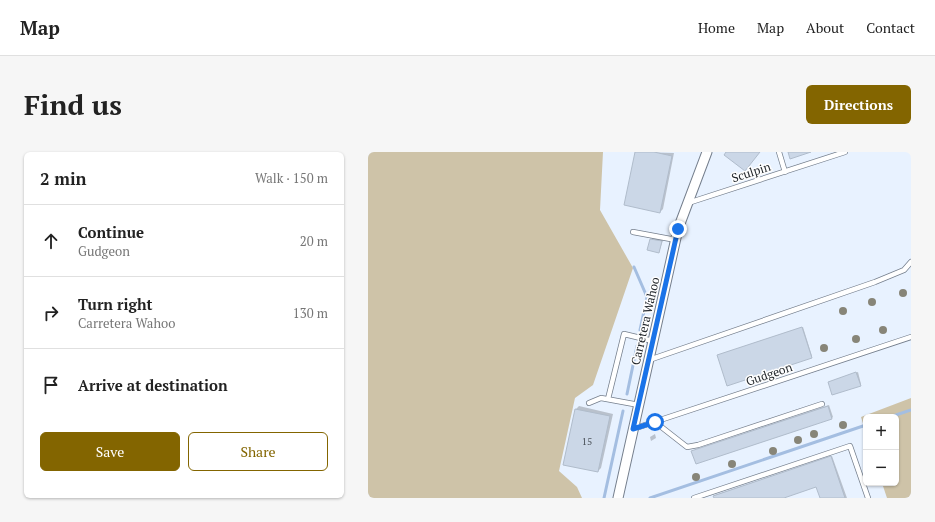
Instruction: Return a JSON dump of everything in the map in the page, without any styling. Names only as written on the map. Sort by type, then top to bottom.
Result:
[{"type":"street","name":"Carretera Wahoo","points":[[618,498],[676,240],[687,204],[707,152]]},
{"type":"lane","points":[[779,152],[785,172]]},
{"type":"lane","name":"Sculpin","points":[[687,204],[845,152]]},
{"type":"lane","points":[[633,232],[676,240]]},
{"type":"lane","points":[[649,360],[875,282],[904,270],[911,262]]},
{"type":"lane","points":[[608,400],[624,334],[653,341]]},
{"type":"lane","name":"Gudgeon","points":[[633,429],[911,337]]},
{"type":"lane","points":[[589,403],[601,398],[639,405]]},
{"type":"lane","points":[[655,422],[687,447],[698,445],[822,404]]},
{"type":"lane","points":[[694,498],[850,446],[868,498]]},
{"type":"shaded area","points":[[368,152],[603,152],[600,210],[633,268],[593,385],[575,398],[559,471],[577,487],[582,498],[368,498]]},
{"type":"shaded area","points":[[911,398],[911,498],[887,498],[883,486],[899,486],[899,414],[869,414]]},
{"type":"building","points":[[635,152],[654,152],[672,156],[660,213],[624,205]]},
{"type":"building","points":[[726,152],[760,152],[745,171],[724,155]]},
{"type":"building","points":[[788,152],[811,152],[790,159]]},
{"type":"building","points":[[650,239],[662,241],[659,253],[647,250]]},
{"type":"building","points":[[802,327],[812,358],[727,386],[717,355]]},
{"type":"building","points":[[856,372],[861,386],[832,395],[828,382]]},
{"type":"building","points":[[828,406],[832,419],[696,464],[691,451]]},
{"type":"building","points":[[575,409],[610,416],[598,472],[563,465]]},
{"type":"building","points":[[831,456],[845,498],[820,498],[816,487],[784,498],[714,498],[713,496]]},
{"type":"waterway","points":[[634,267],[647,297],[640,330]]},
{"type":"waterway","points":[[627,394],[637,346]]},
{"type":"waterway","points":[[899,414],[911,410]]},
{"type":"waterway","points":[[604,498],[623,411]]},
{"type":"waterway","points":[[650,498],[863,426]]},
{"type":"route","points":[[655,422],[633,429],[678,229]]}]
